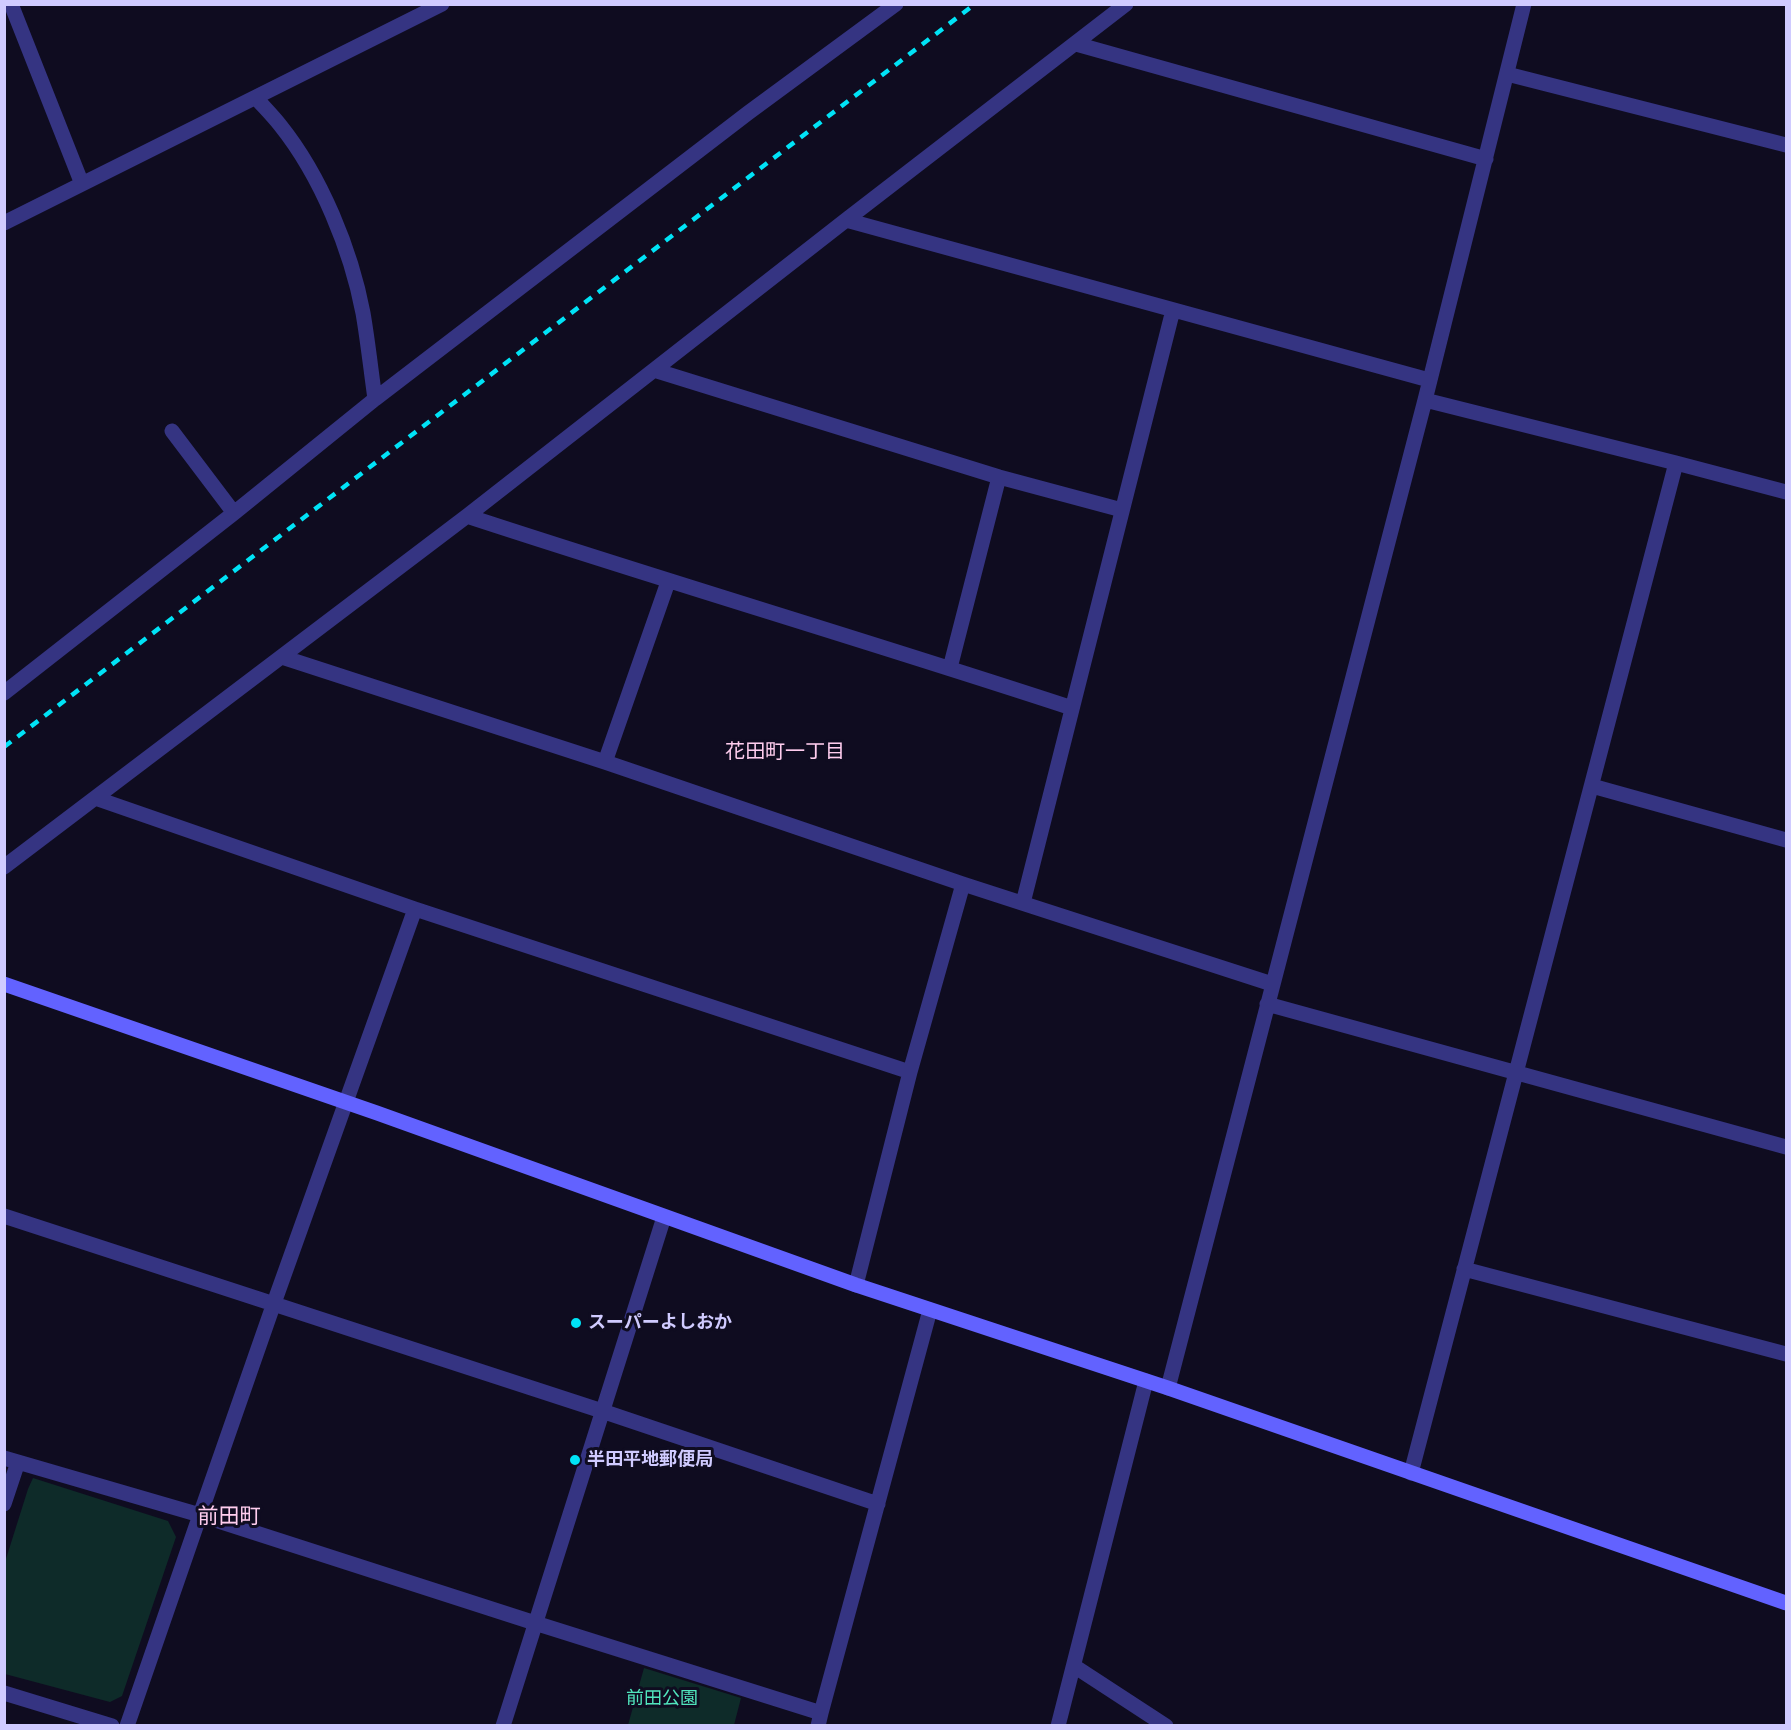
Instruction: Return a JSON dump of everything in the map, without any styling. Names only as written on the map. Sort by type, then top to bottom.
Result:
[{"type":"street","points":[[10,4],[82,184]]},
{"type":"street","points":[[4,223],[442,4]]},
{"type":"street","points":[[4,693],[375,399],[739,120],[896,4]]},
{"type":"street","points":[[4,867],[467,516],[1126,4]]},
{"type":"street","points":[[1168,1388],[1425,400],[1524,4]]},
{"type":"street","points":[[1076,44],[1486,159]]},
{"type":"street","points":[[1507,74],[1786,145]]},
{"type":"street","points":[[256,98],[281,126],[304,160],[323,195],[339,234],[353,273],[362,312],[375,399]]},
{"type":"street","points":[[846,220],[1429,380]]},
{"type":"street","points":[[1023,903],[1173,310]]},
{"type":"street","points":[[654,370],[999,477],[1122,510]]},
{"type":"street","points":[[1425,400],[1786,492]]},
{"type":"street","points":[[172,431],[234,513]]},
{"type":"street","points":[[1412,1473],[1676,463]]},
{"type":"street","points":[[950,668],[999,477]]},
{"type":"street","points":[[467,516],[669,582],[1072,708]]},
{"type":"street","points":[[605,762],[669,582]]},
{"type":"street","points":[[282,657],[605,762],[963,884],[1272,984]]},
{"type":"street","points":[[1592,786],[1786,840]]},
{"type":"street","points":[[95,798],[415,909],[910,1072]]},
{"type":"street","points":[[856,1285],[910,1072],[963,884]]},
{"type":"street","points":[[127,1725],[274,1303],[415,909]]},
{"type":"street","points":[[4,984],[345,1102],[856,1285],[1168,1388],[1786,1603]]},
{"type":"street","points":[[1267,1004],[1786,1147]]},
{"type":"street","points":[[4,1216],[602,1411],[878,1504]]},
{"type":"street","points":[[503,1725],[664,1217]]},
{"type":"street","points":[[1464,1269],[1786,1354]]},
{"type":"street","points":[[4,1504],[11,1460],[200,1515],[535,1623],[820,1719],[930,1310]]},
{"type":"street","points":[[1059,1725],[1146,1381]]},
{"type":"street","points":[[1074,1666],[1166,1725]]},
{"type":"street","points":[[4,1693],[112,1725]]},
{"type":"green space","points":[[33,1478],[168,1521],[176,1537],[122,1696],[110,1702],[5,1674],[5,1562]]},
{"type":"green space","name":"前田公園","points":[[644,1668],[741,1698],[734,1725],[628,1725]]},
{"type":"railway","points":[[4,747],[975,4]]},
{"type":"place","name":"スーパーよしおか","points":[[576,1323]]},
{"type":"place","name":"半田平地郵便局","points":[[575,1460]]},
{"type":"district","name":"花田町一丁目","points":[[785,752]]},
{"type":"district","name":"前田町","points":[[229,1517]]}]
